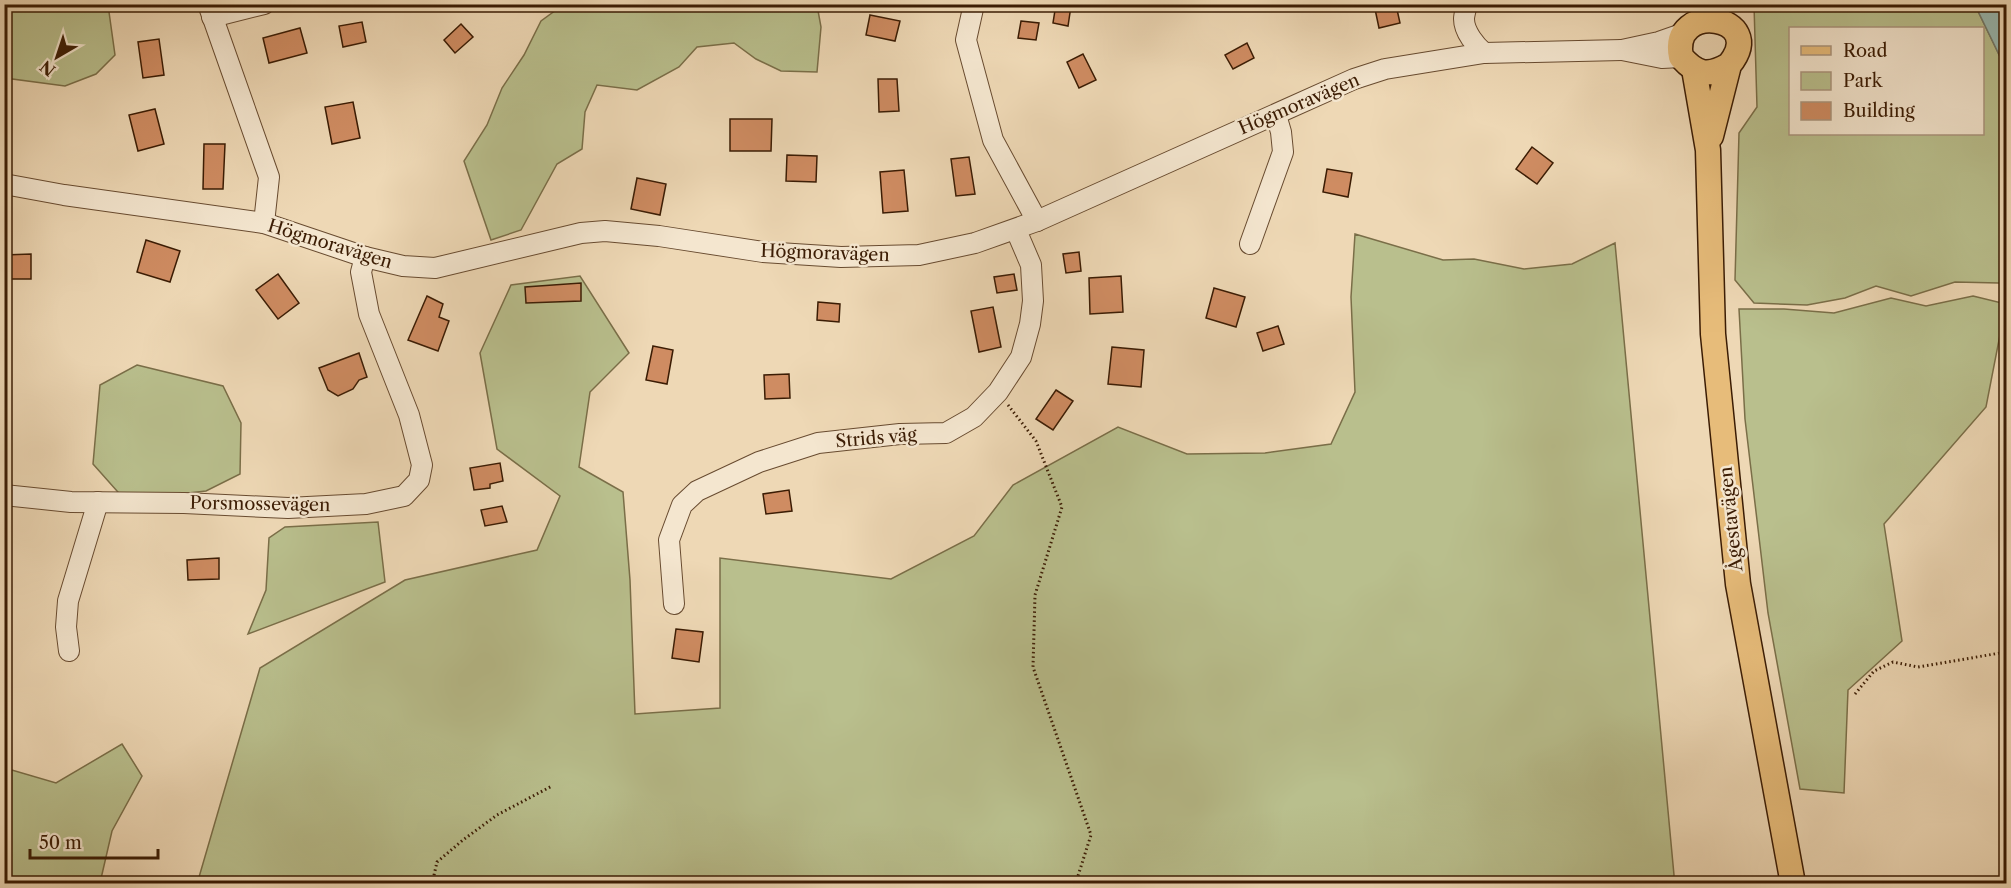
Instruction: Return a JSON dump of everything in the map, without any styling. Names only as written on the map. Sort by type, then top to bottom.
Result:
[{"type":"main road","name":"Ågestavägen","points":[[1708,150],[1717,106],[1729,65],[1739,48],[1739,38],[1727,12],[1702,12],[1688,37],[1708,150],[1713,334],[1738,584],[1793,884]]},
{"type":"main road","points":[[1688,37],[1705,73],[1716,72],[1729,65]]},
{"type":"street","points":[[264,4],[210,11],[269,177],[264,223]]},
{"type":"street","points":[[974,4],[966,40],[993,140],[1037,221]]},
{"type":"street","points":[[1467,4],[1464,20],[1466,26],[1476,46],[1484,53]]},
{"type":"street","name":"Högmoravägen","points":[[4,184],[264,223],[364,257],[403,266],[435,268],[581,233],[605,231],[659,236],[763,252],[841,257],[920,255],[975,243],[1016,230],[1145,174],[1354,78],[1385,69],[1484,53],[1622,50],[1688,37]]},
{"type":"street","points":[[1250,244],[1283,152],[1276,115]]},
{"type":"street","name":"Strids väg","points":[[674,604],[669,540],[682,506],[697,491],[759,462],[818,443],[900,434],[946,433],[974,417],[998,392],[1021,357],[1030,324],[1033,301],[1031,265],[1016,230]]},
{"type":"street","name":"Porsmossevägen","points":[[4,495],[71,502],[184,503],[288,508],[366,504],[404,496],[419,480],[422,465],[409,415],[369,314],[361,272],[364,257]]},
{"type":"street","points":[[69,651],[66,627],[68,601],[98,502]]},
{"type":"path","points":[[998,392],[1036,441],[1062,507],[1035,595],[1033,667],[1090,835],[1077,881],[1066,884]]},
{"type":"path","points":[[1855,694],[1874,671],[1893,662],[1918,667],[2007,652]]},
{"type":"path","points":[[432,884],[436,862],[496,815],[552,786]]},
{"type":"green space","points":[[5,4],[108,5],[115,55],[96,74],[65,86],[5,78]]},
{"type":"green space","points":[[563,5],[817,5],[821,27],[817,72],[781,71],[756,59],[734,43],[697,47],[679,67],[637,90],[597,85],[585,112],[582,149],[557,164],[521,230],[491,240],[464,161],[487,125],[502,88],[524,55],[541,21]]},
{"type":"green space","points":[[1754,5],[1975,5],[2006,69],[2006,286],[1999,283],[1955,282],[1911,296],[1876,286],[1845,298],[1807,305],[1754,303],[1735,280],[1739,133],[1757,107]]},
{"type":"green space","points":[[1355,234],[1443,260],[1474,259],[1524,269],[1572,264],[1615,243],[1673,883],[197,884],[260,668],[405,580],[537,550],[560,496],[497,449],[480,353],[511,285],[580,276],[629,353],[590,392],[579,467],[623,492],[630,580],[635,714],[720,708],[720,558],[891,579],[974,536],[1013,485],[1118,427],[1187,454],[1265,453],[1331,444],[1355,392],[1351,297]]},
{"type":"green space","points":[[1973,296],[2006,304],[1986,407],[1884,524],[1902,641],[1848,690],[1844,793],[1800,789],[1768,613],[1745,419],[1739,309],[1784,309],[1834,313],[1891,298],[1926,306]]},
{"type":"green space","points":[[137,365],[223,386],[241,423],[240,474],[206,491],[125,500],[93,464],[100,385]]},
{"type":"green space","points":[[378,522],[385,582],[248,634],[266,590],[269,538],[285,527]]},
{"type":"green space","points":[[122,744],[142,776],[112,831],[100,883],[5,883],[5,768],[56,783]]},
{"type":"water","points":[[1975,5],[2006,5],[2006,69]]},
{"type":"building","points":[[1056,4],[1071,6],[1068,26],[1053,23]]},
{"type":"building","points":[[1396,5],[1400,23],[1379,28],[1375,9]]},
{"type":"building","points":[[870,15],[900,21],[895,41],[866,35]]},
{"type":"building","points":[[1021,21],[1039,23],[1036,40],[1018,38]]},
{"type":"building","points":[[362,22],[366,42],[343,47],[339,26]]},
{"type":"building","points":[[461,24],[473,37],[455,53],[444,40]]},
{"type":"building","points":[[300,28],[307,53],[269,63],[263,38]]},
{"type":"building","points":[[159,39],[164,75],[143,78],[138,42]]},
{"type":"building","points":[[1247,43],[1254,58],[1233,69],[1225,55]]},
{"type":"building","points":[[1083,54],[1096,80],[1079,88],[1067,62]]},
{"type":"building","points":[[878,79],[897,79],[899,111],[879,112]]},
{"type":"building","points":[[353,102],[360,138],[332,144],[325,107]]},
{"type":"building","points":[[155,109],[164,144],[138,151],[129,115]]},
{"type":"building","points":[[730,119],[772,119],[771,151],[730,151]]},
{"type":"building","points":[[204,144],[225,144],[223,189],[203,189]]},
{"type":"building","points":[[1532,147],[1553,163],[1537,184],[1516,169]]},
{"type":"building","points":[[787,155],[817,156],[816,182],[786,181]]},
{"type":"building","points":[[969,157],[975,194],[956,196],[951,159]]},
{"type":"building","points":[[1327,169],[1352,173],[1348,197],[1323,192]]},
{"type":"building","points":[[904,170],[908,211],[883,213],[880,172]]},
{"type":"building","points":[[637,178],[666,184],[660,215],[631,209]]},
{"type":"building","points":[[146,240],[180,251],[170,282],[137,272]]},
{"type":"building","points":[[1079,252],[1081,271],[1066,273],[1063,254]]},
{"type":"building","points":[[31,254],[31,279],[4,279],[4,255]]},
{"type":"building","points":[[278,274],[299,303],[278,319],[256,290]]},
{"type":"building","points":[[1014,274],[1017,290],[997,293],[994,277]]},
{"type":"building","points":[[1121,276],[1123,312],[1090,314],[1089,278]]},
{"type":"building","points":[[581,283],[581,301],[526,303],[525,287]]},
{"type":"building","points":[[1214,288],[1245,297],[1236,327],[1206,318]]},
{"type":"building","points":[[427,296],[443,304],[439,317],[449,321],[438,351],[408,340]]},
{"type":"building","points":[[818,302],[840,304],[839,322],[817,320]]},
{"type":"building","points":[[993,307],[1001,347],[979,352],[971,311]]},
{"type":"building","points":[[1278,326],[1284,344],[1263,351],[1257,333]]},
{"type":"building","points":[[653,346],[673,350],[667,384],[646,380]]},
{"type":"building","points":[[1112,347],[1144,350],[1141,387],[1108,384]]},
{"type":"building","points":[[359,353],[367,377],[359,380],[353,389],[338,396],[328,390],[319,368]]},
{"type":"building","points":[[789,374],[790,398],[765,399],[764,375]]},
{"type":"building","points":[[1056,390],[1073,401],[1053,430],[1036,419]]},
{"type":"building","points":[[500,463],[503,481],[490,484],[490,488],[474,490],[470,468]]},
{"type":"building","points":[[789,490],[792,511],[766,514],[763,494]]},
{"type":"building","points":[[502,506],[507,522],[485,526],[481,510]]},
{"type":"building","points":[[219,558],[219,579],[188,580],[187,560]]},
{"type":"building","points":[[676,629],[703,632],[699,662],[672,658]]}]
